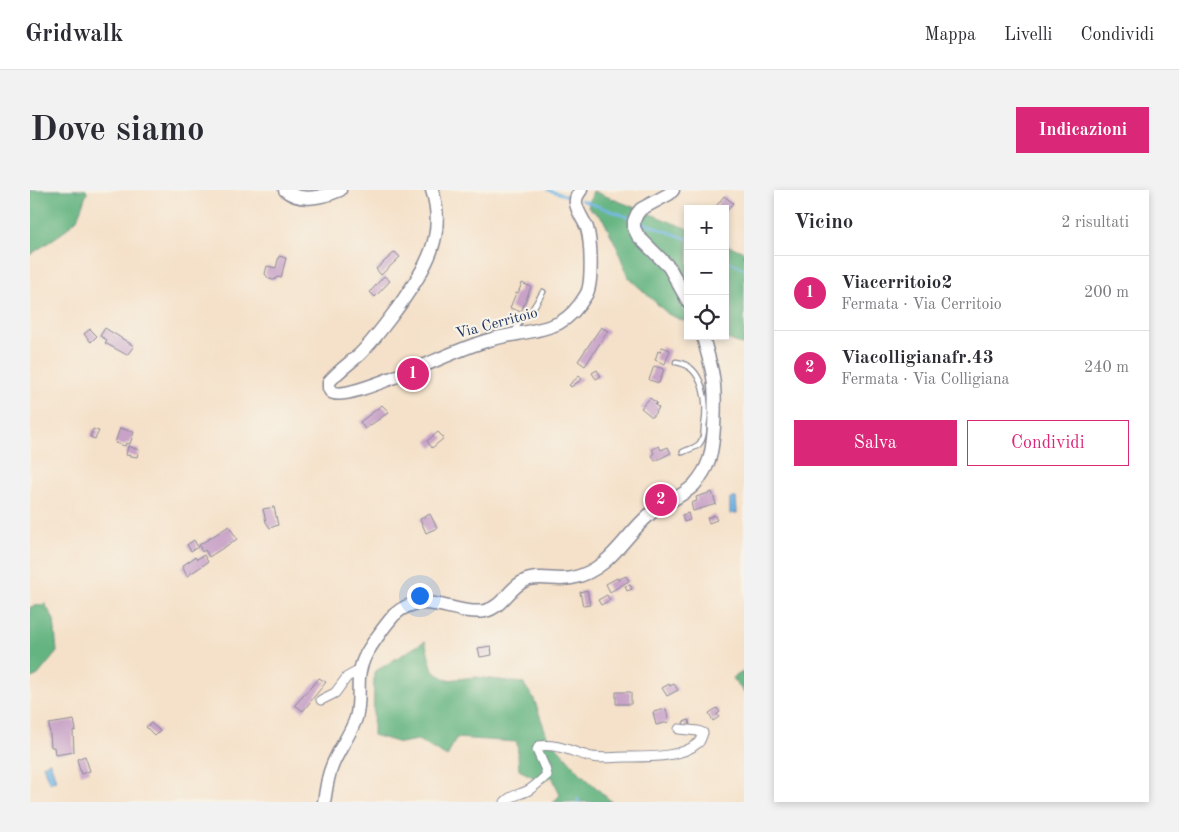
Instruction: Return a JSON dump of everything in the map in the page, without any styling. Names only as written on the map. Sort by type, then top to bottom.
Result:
[{"type":"street","points":[[285,190],[296,196],[315,197],[340,190]]},
{"type":"street","name":"Via Cerritoio","points":[[432,190],[436,204],[436,232],[433,249],[427,263],[380,331],[361,353],[329,382],[328,388],[331,392],[336,394],[360,389],[464,349],[491,340],[546,328],[561,322],[577,307],[590,287],[588,238],[586,226],[576,203],[577,194],[581,190]]},
{"type":"street","points":[[673,190],[670,194],[641,209],[634,221],[634,228],[638,236],[669,267],[685,295]]},
{"type":"street","points":[[324,802],[331,768],[357,716],[360,670],[365,655],[394,615],[412,605],[431,603],[469,611],[489,610],[516,585],[523,582],[531,579],[560,580],[585,573],[611,557],[648,516],[687,491],[700,477],[706,468],[712,449],[710,419],[713,377],[704,340]]},
{"type":"street","points":[[321,700],[334,693],[347,677],[360,670]]},
{"type":"street","points":[[505,802],[508,798],[527,791],[547,774],[537,750],[539,746],[553,746],[592,757],[644,758],[664,756],[690,748],[700,742],[703,733],[679,729]]},
{"type":"lane","points":[[514,335],[522,317],[532,310],[543,292]]},
{"type":"lane","points":[[676,362],[682,362],[690,366],[696,374],[704,392],[710,419],[701,442],[683,452]]},
{"type":"green space","points":[[30,190],[86,190],[87,193],[77,219],[62,233],[30,255]]},
{"type":"green space","points":[[593,191],[684,227],[684,321],[668,314],[628,277],[616,245],[603,219],[588,207]]},
{"type":"green space","points":[[729,246],[744,252],[744,346],[729,339]]},
{"type":"green space","points":[[45,604],[54,620],[57,652],[38,675],[30,679],[30,607]]},
{"type":"green space","points":[[425,641],[433,671],[447,680],[476,677],[523,683],[534,699],[547,736],[580,773],[612,802],[553,802],[560,795],[552,776],[543,782],[519,770],[517,742],[456,738],[447,757],[418,740],[400,743],[373,735],[374,672]]},
{"type":"green space","points":[[744,671],[744,693],[733,678]]},
{"type":"water","points":[[730,498],[736,498],[737,513],[730,514]]},
{"type":"water","points":[[50,762],[56,780],[49,782],[43,765]]},
{"type":"building","points":[[724,196],[733,203],[729,208],[729,205],[717,205]]},
{"type":"building","points":[[395,252],[400,257],[381,275],[376,269]]},
{"type":"building","points":[[279,256],[286,258],[281,278],[269,279],[265,274],[267,266],[276,268]]},
{"type":"building","points":[[384,276],[390,281],[375,297],[370,292]]},
{"type":"building","points":[[522,283],[531,287],[521,312],[510,308]]},
{"type":"building","points":[[601,327],[608,331],[585,366],[578,361]]},
{"type":"building","points":[[105,328],[134,346],[127,355],[105,343],[107,340],[100,336]]},
{"type":"building","points":[[90,329],[97,336],[91,342],[84,334]]},
{"type":"building","points":[[662,347],[670,350],[665,364],[655,360],[658,351],[660,352]]},
{"type":"building","points":[[654,366],[664,369],[659,383],[649,380]]},
{"type":"building","points":[[597,370],[601,376],[596,379],[592,373]]},
{"type":"building","points":[[579,376],[582,379],[571,387],[569,385]]},
{"type":"building","points":[[650,398],[657,403],[655,405],[659,408],[652,417],[641,408]]},
{"type":"building","points":[[382,405],[389,412],[365,429],[360,422]]},
{"type":"building","points":[[120,428],[134,432],[130,444],[126,443],[125,446],[115,443]]},
{"type":"building","points":[[93,429],[99,431],[95,439],[90,437]]},
{"type":"building","points":[[438,432],[444,438],[432,448],[427,441]]},
{"type":"building","points":[[128,446],[139,450],[137,457],[126,455]]},
{"type":"building","points":[[659,446],[661,450],[668,447],[671,453],[655,461],[652,449]]},
{"type":"building","points":[[712,492],[716,504],[693,511],[691,503],[697,501],[696,497]]},
{"type":"building","points":[[274,507],[278,525],[270,528],[266,522],[263,509]]},
{"type":"building","points":[[688,513],[690,520],[684,522],[682,515]]},
{"type":"building","points":[[430,514],[437,528],[426,533],[420,519]]},
{"type":"building","points":[[714,515],[717,520],[709,523],[707,518]]},
{"type":"building","points":[[229,526],[237,539],[209,557],[205,550],[202,552],[199,545]]},
{"type":"building","points":[[194,540],[198,547],[191,551],[187,545]]},
{"type":"building","points":[[204,555],[208,562],[187,576],[182,566],[195,557],[197,559]]},
{"type":"building","points":[[626,576],[629,581],[610,592],[606,584]]},
{"type":"building","points":[[630,585],[632,589],[627,591],[625,586]]},
{"type":"building","points":[[587,590],[590,605],[583,606],[580,592]]},
{"type":"building","points":[[607,595],[610,600],[601,605],[598,600]]},
{"type":"building","points":[[491,646],[492,655],[480,657],[478,648]]},
{"type":"building","points":[[319,678],[326,682],[303,711],[295,705]]},
{"type":"building","points":[[669,684],[670,686],[674,684],[678,690],[667,696],[662,688]]},
{"type":"building","points":[[616,692],[631,692],[631,704],[616,704]]},
{"type":"building","points":[[717,708],[720,712],[717,714],[719,717],[713,721],[709,713]]},
{"type":"building","points":[[666,709],[669,722],[656,725],[653,712]]},
{"type":"building","points":[[74,720],[76,730],[73,731],[74,752],[55,755],[54,747],[51,747],[49,724]]},
{"type":"building","points":[[689,720],[690,725],[684,726],[683,722]]},
{"type":"building","points":[[151,723],[160,731],[155,736],[146,727]]},
{"type":"building","points":[[85,756],[90,771],[81,774],[77,759]]},
{"type":"waterway","points":[[548,190],[571,197]]},
{"type":"waterway","points":[[581,200],[628,217]]},
{"type":"waterway","points":[[638,221],[684,238]]},
{"type":"waterway","points":[[729,261],[744,269]]},
{"type":"place","name":"Viacerritoio2","points":[[413,374]]},
{"type":"place","name":"Viacolligianafr.43","points":[[661,500]]}]
